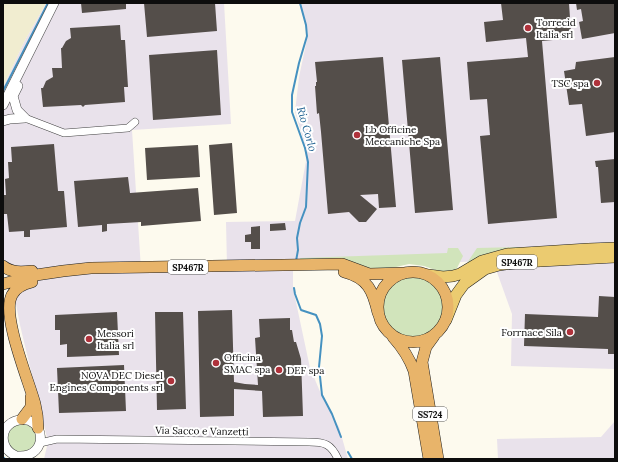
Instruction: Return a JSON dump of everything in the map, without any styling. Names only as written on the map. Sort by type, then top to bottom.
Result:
[{"type":"highway","points":[[3,266],[6,269],[18,272],[64,267],[100,266],[108,270]]},
{"type":"highway","name":"SP467R","points":[[340,268],[356,275],[367,285],[374,296],[378,313]]},
{"type":"highway","name":"SP467R","points":[[3,284],[63,271],[340,268],[369,274],[403,273]]},
{"type":"highway","points":[[39,430],[38,417],[34,402],[17,349],[9,303],[12,294],[20,286],[35,280],[108,270]]},
{"type":"highway","points":[[414,272],[429,275],[444,289],[448,309],[446,320],[435,334],[428,339],[418,342],[408,342],[392,336],[381,322],[378,313],[379,296],[385,286],[393,278],[403,273],[414,272]]},
{"type":"highway","points":[[3,322],[17,349]]},
{"type":"highway","name":"SS724","points":[[435,334],[426,347],[422,362],[438,459]]},
{"type":"highway","name":"SS724","points":[[392,336],[400,345],[410,361],[414,371],[429,459]]},
{"type":"highway","points":[[12,421],[31,407],[31,394]]},
{"type":"main road","name":"SP467R","points":[[429,275],[443,277],[453,276],[482,261],[507,254],[615,248]]},
{"type":"main road","name":"SP467R","points":[[446,320],[456,295],[464,284],[485,269],[499,265],[522,262],[615,257]]},
{"type":"street","points":[[3,105],[54,3]]},
{"type":"street","points":[[16,79],[20,84],[13,96],[17,110],[25,118],[64,133],[128,128],[135,122]]},
{"type":"street","points":[[17,110],[3,110],[6,120],[25,118]]},
{"type":"street","points":[[12,421],[31,422],[39,430],[40,443],[34,456],[30,455],[20,458],[12,454],[4,443],[3,436],[12,421]]},
{"type":"street","name":"Via Sacco e Vanzetti","points":[[39,430],[57,439]]},
{"type":"street","name":"Via Sacco e Vanzetti","points":[[40,443],[57,439],[322,442],[330,446],[338,459]]},
{"type":"shaded area","points":[[3,3],[46,3],[24,42],[3,87]]},
{"type":"shaded area","points":[[46,3],[224,3],[231,124],[132,130],[141,269],[227,266],[226,222],[295,221],[306,161],[305,145],[295,112],[299,77],[308,33],[299,3],[615,3],[615,369],[511,366],[512,314],[493,261],[293,267],[293,288],[310,368],[324,401],[339,427],[348,459],[44,459],[48,442],[15,299],[20,278],[3,259],[3,87],[24,42]]},
{"type":"shaded area","points":[[615,421],[615,459],[498,459],[497,439],[601,437]]},
{"type":"green space","points":[[520,247],[475,259],[467,263],[477,248]]},
{"type":"green space","points":[[448,248],[458,248],[463,256],[456,270],[453,272],[441,272],[424,266],[409,264],[383,270],[301,262],[300,258],[447,253]]},
{"type":"green space","points":[[407,275],[419,275],[435,284],[442,294],[444,306],[442,318],[435,328],[419,337],[407,337],[396,332],[387,323],[382,312],[382,300],[387,289],[396,280]]},
{"type":"green space","points":[[22,424],[32,428],[36,438],[32,448],[22,452],[12,448],[8,438],[12,428]]},
{"type":"building","points":[[81,3],[126,3],[126,9],[82,13]]},
{"type":"building","points":[[144,3],[215,3],[217,31],[147,37]]},
{"type":"building","points":[[501,3],[569,3],[571,33],[564,34],[564,39],[542,41],[557,218],[488,224],[480,136],[490,135],[487,99],[470,100],[467,62],[528,57],[526,38],[486,42],[484,22],[503,20]]},
{"type":"building","name":"Torrecid Italia srl","points":[[576,3],[615,3],[615,33],[582,39],[579,22],[583,21],[581,9],[577,10]]},
{"type":"building","points":[[120,25],[121,40],[125,40],[128,87],[124,87],[125,102],[85,105],[83,107],[81,105],[43,107],[41,88],[43,88],[46,81],[53,77],[52,68],[62,68],[61,48],[66,41],[71,38],[70,28]]},
{"type":"building","points":[[217,50],[221,115],[153,120],[149,55]]},
{"type":"building","name":"Lb Officine Meccaniche Spa","points":[[383,57],[396,207],[379,208],[378,194],[360,195],[377,209],[366,222],[359,222],[349,212],[328,214],[319,113],[317,114],[315,86],[317,82],[315,62]]},
{"type":"building","points":[[440,57],[453,210],[415,213],[402,60]]},
{"type":"building","points":[[615,57],[615,132],[586,136],[582,104],[569,105],[564,71],[575,69],[576,62]]},
{"type":"building","points":[[232,143],[237,213],[214,215],[209,145]]},
{"type":"building","points":[[54,144],[58,191],[64,191],[67,227],[30,230],[30,237],[24,237],[24,231],[9,232],[7,214],[4,214],[3,195],[6,195],[5,179],[9,178],[8,162],[12,162],[11,147]]},
{"type":"building","points":[[198,145],[200,177],[147,180],[145,148]]},
{"type":"building","points":[[615,159],[615,202],[601,203],[598,167],[596,167],[595,161]]},
{"type":"building","points":[[128,177],[130,193],[198,188],[201,221],[141,226],[141,222],[107,224],[107,231],[102,232],[102,225],[78,227],[74,181]]},
{"type":"building","points":[[285,223],[286,230],[270,231],[270,224]]},
{"type":"building","points":[[260,226],[260,249],[251,249],[251,242],[245,242],[245,235],[251,234],[251,227]]},
{"type":"building","name":"Forrnace Sila","points":[[599,296],[615,297],[615,354],[608,354],[608,349],[524,346],[525,314],[598,317]]},
{"type":"building","points":[[232,310],[234,382],[245,384],[258,385],[255,338],[260,337],[259,319],[290,318],[290,330],[292,330],[294,342],[296,342],[301,359],[303,416],[263,417],[262,391],[234,389],[234,416],[200,417],[198,311]]},
{"type":"building","name":"Messori Italia srl","points":[[117,312],[119,355],[67,357],[67,344],[60,345],[60,330],[55,330],[55,315]]},
{"type":"building","name":"NOVA DEC Diesel Engines Components srl","points":[[155,312],[183,312],[186,409],[157,410]]},
{"type":"building","points":[[124,365],[126,411],[59,413],[57,368]]},
{"type":"waterway","points":[[3,91],[48,3]]},
{"type":"waterway","name":"Rio Corlo","points":[[296,261],[298,250],[297,238],[300,223],[306,207],[308,162],[305,148],[292,112],[292,95],[307,36],[306,25],[300,3]]},
{"type":"waterway","name":"Rio Corlo","points":[[294,288],[301,310],[316,315],[320,324],[322,336],[319,367],[322,395],[332,414],[341,437]]},
{"type":"waterway","name":"Rio Corlo","points":[[348,452],[352,459]]},
{"type":"place","name":"Torrecid Italia srl","points":[[528,28]]},
{"type":"place","name":"TSC spa","points":[[597,83]]},
{"type":"place","name":"Lb Officine Meccaniche Spa","points":[[357,135]]},
{"type":"place","name":"Forrnace Sila","points":[[570,332]]},
{"type":"place","name":"Messori Italia srl","points":[[89,339]]},
{"type":"place","name":"Officina SMAC spa","points":[[216,363]]},
{"type":"place","name":"DEF spa","points":[[279,370]]},
{"type":"place","name":"NOVA DEC Diesel Engines Components srl","points":[[171,381]]}]
